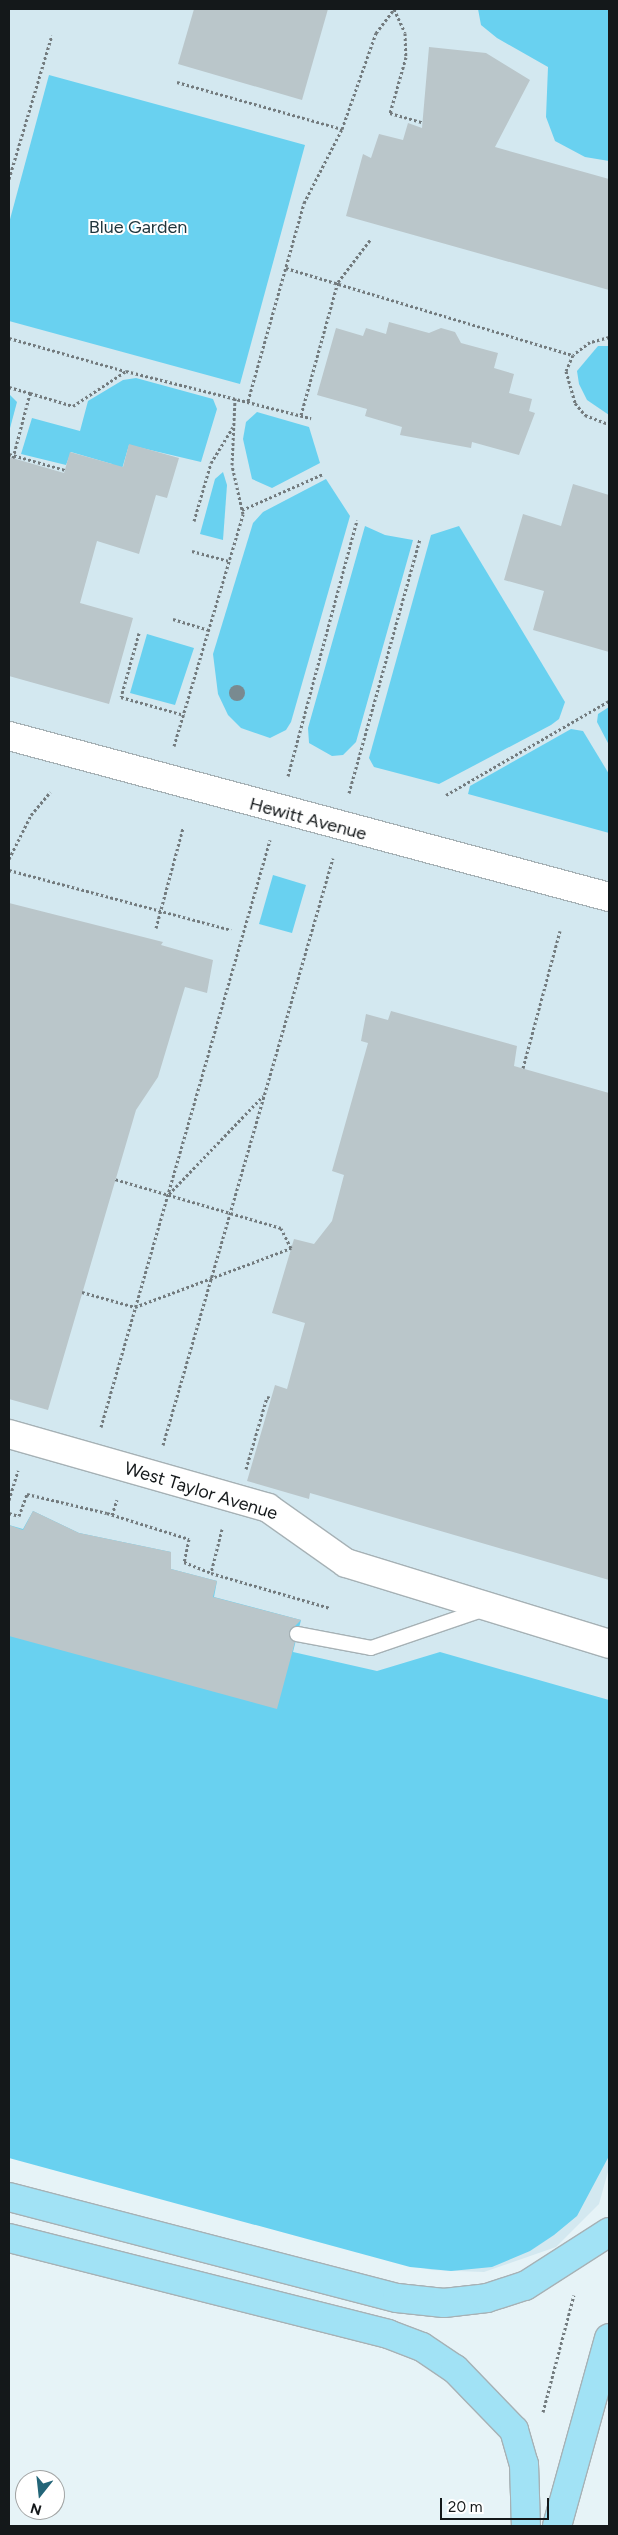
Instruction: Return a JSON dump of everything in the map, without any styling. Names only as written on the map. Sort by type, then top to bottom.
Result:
[{"type":"main road","points":[[9,2197],[397,2298],[444,2303],[487,2298],[525,2286],[609,2232]]},
{"type":"main road","points":[[9,2238],[388,2334],[422,2347],[455,2369],[514,2430],[524,2464],[526,2526]]},
{"type":"main road","points":[[557,2526],[609,2338]]},
{"type":"street","name":"Hewitt Avenue","points":[[9,736],[164,781],[609,897]]},
{"type":"street","name":"West Taylor Avenue","points":[[9,1434],[268,1508],[296,1524],[332,1558],[485,1609],[609,1644]]},
{"type":"lane","points":[[298,1634],[371,1648],[485,1609]]},
{"type":"path","points":[[248,401],[304,203],[342,129],[376,33],[394,9],[405,33],[406,58],[390,113],[422,122]]},
{"type":"path","points":[[9,179],[52,35]]},
{"type":"path","points":[[177,82],[342,129]]},
{"type":"path","points":[[301,415],[338,282],[370,240]]},
{"type":"path","points":[[286,268],[338,282],[573,355]]},
{"type":"path","points":[[609,337],[590,342],[573,355],[566,371],[575,403],[585,415],[609,424]]},
{"type":"path","points":[[9,338],[126,372],[311,418]]},
{"type":"path","points":[[9,387],[73,406],[126,372]]},
{"type":"path","points":[[13,457],[30,393]]},
{"type":"path","points":[[164,781],[229,561],[242,510],[232,465],[235,398]]},
{"type":"path","points":[[194,521],[210,463],[234,426]]},
{"type":"path","points":[[9,454],[13,457],[65,470]]},
{"type":"path","points":[[242,510],[323,474]]},
{"type":"path","points":[[286,784],[357,520]]},
{"type":"path","points":[[347,800],[420,539]]},
{"type":"path","points":[[192,551],[229,561]]},
{"type":"path","points":[[173,620],[209,630]]},
{"type":"path","points":[[139,632],[121,698],[184,715]]},
{"type":"path","points":[[446,794],[609,701]]},
{"type":"path","points":[[9,859],[31,815],[50,792]]},
{"type":"path","points":[[156,928],[183,828]]},
{"type":"path","points":[[99,1436],[272,834]]},
{"type":"path","points":[[160,1454],[334,852]]},
{"type":"path","points":[[9,870],[161,909],[231,930]]},
{"type":"path","points":[[523,1068],[560,931]]},
{"type":"path","points":[[168,1194],[264,1095]]},
{"type":"path","points":[[82,1292],[136,1307],[291,1248],[281,1228],[115,1178]]},
{"type":"path","points":[[244,1478],[267,1397],[271,1398]]},
{"type":"path","points":[[9,1500],[20,1464]]},
{"type":"path","points":[[112,1515],[119,1492]]},
{"type":"path","points":[[9,1513],[19,1516],[27,1494],[112,1515],[189,1539],[184,1562],[211,1573],[330,1608]]},
{"type":"path","points":[[211,1573],[224,1521]]},
{"type":"path","points":[[540,2420],[575,2292]]},
{"type":"shaded area","points":[[9,9],[609,9],[609,2168],[599,2204],[556,2247],[484,2272],[431,2270],[9,2156]]},
{"type":"green space","points":[[478,9],[609,9],[609,161],[585,157],[555,141],[546,117],[548,67],[497,38],[481,25]]},
{"type":"green space","name":"Blue Garden","points":[[49,75],[305,145],[240,384],[9,321],[9,223]]},
{"type":"green space","points":[[598,346],[609,346],[609,415],[587,400],[579,384],[577,371]]},
{"type":"green space","points":[[136,378],[213,399],[217,409],[201,462],[129,445],[119,479],[112,464],[71,452],[66,465],[21,454],[32,418],[80,431],[88,401],[123,380]]},
{"type":"green space","points":[[9,394],[17,402],[9,432]]},
{"type":"green space","points":[[257,412],[309,427],[320,463],[272,488],[252,479],[243,439],[246,422]]},
{"type":"green space","points":[[223,472],[227,485],[223,540],[200,534],[215,479]]},
{"type":"green space","points":[[326,479],[350,516],[291,722],[286,730],[270,738],[241,728],[228,715],[218,694],[213,654],[253,523],[263,512]]},
{"type":"green space","points":[[365,526],[385,535],[413,540],[356,742],[343,755],[332,756],[309,743],[308,728]]},
{"type":"green space","points":[[459,526],[565,702],[559,719],[551,725],[439,784],[374,767],[369,758],[431,535]]},
{"type":"green space","points":[[147,634],[194,648],[175,705],[130,693]]},
{"type":"green space","points":[[609,707],[609,745],[597,722],[598,714]]},
{"type":"green space","points":[[571,729],[583,731],[609,774],[609,833],[468,794],[470,786]]},
{"type":"green space","points":[[273,875],[306,885],[292,933],[259,924]]},
{"type":"green space","points":[[33,1511],[79,1533],[171,1552],[171,1569],[217,1581],[214,1597],[301,1620],[293,1652],[377,1671],[440,1652],[609,1700],[609,2156],[577,2216],[554,2235],[530,2251],[492,2267],[451,2271],[410,2267],[9,2158],[9,1525],[23,1529]]},
{"type":"building","points":[[194,9],[328,9],[302,100],[178,64]]},
{"type":"building","points":[[429,47],[486,53],[530,80],[495,147],[609,179],[609,290],[346,216],[363,154],[371,158],[379,134],[403,140],[408,123],[422,128]]},
{"type":"building","points":[[389,322],[429,333],[441,328],[455,332],[461,343],[498,353],[494,368],[514,374],[509,393],[532,399],[529,411],[535,413],[519,455],[472,442],[471,448],[400,435],[402,427],[365,416],[367,409],[317,395],[336,328],[363,336],[366,328],[386,334]]},
{"type":"building","points":[[129,444],[179,458],[167,498],[156,495],[139,554],[97,541],[80,603],[133,618],[109,704],[9,676],[9,457],[64,473],[70,452],[123,467]]},
{"type":"building","points":[[573,484],[609,495],[609,652],[533,630],[544,591],[504,580],[523,514],[561,526]]},
{"type":"building","points":[[9,903],[163,942],[161,945],[213,960],[207,993],[185,987],[158,1077],[136,1110],[48,1410],[9,1399]]},
{"type":"building","points":[[391,1011],[517,1046],[514,1066],[609,1093],[609,1580],[310,1493],[309,1499],[247,1481],[275,1385],[287,1389],[305,1323],[272,1313],[294,1239],[314,1244],[332,1221],[344,1175],[332,1171],[368,1043],[361,1041],[366,1014],[388,1020]]},
{"type":"building","points":[[33,1511],[79,1533],[171,1552],[171,1569],[217,1581],[213,1597],[301,1620],[289,1632],[295,1642],[277,1709],[9,1636],[9,1525],[23,1530]]}]
